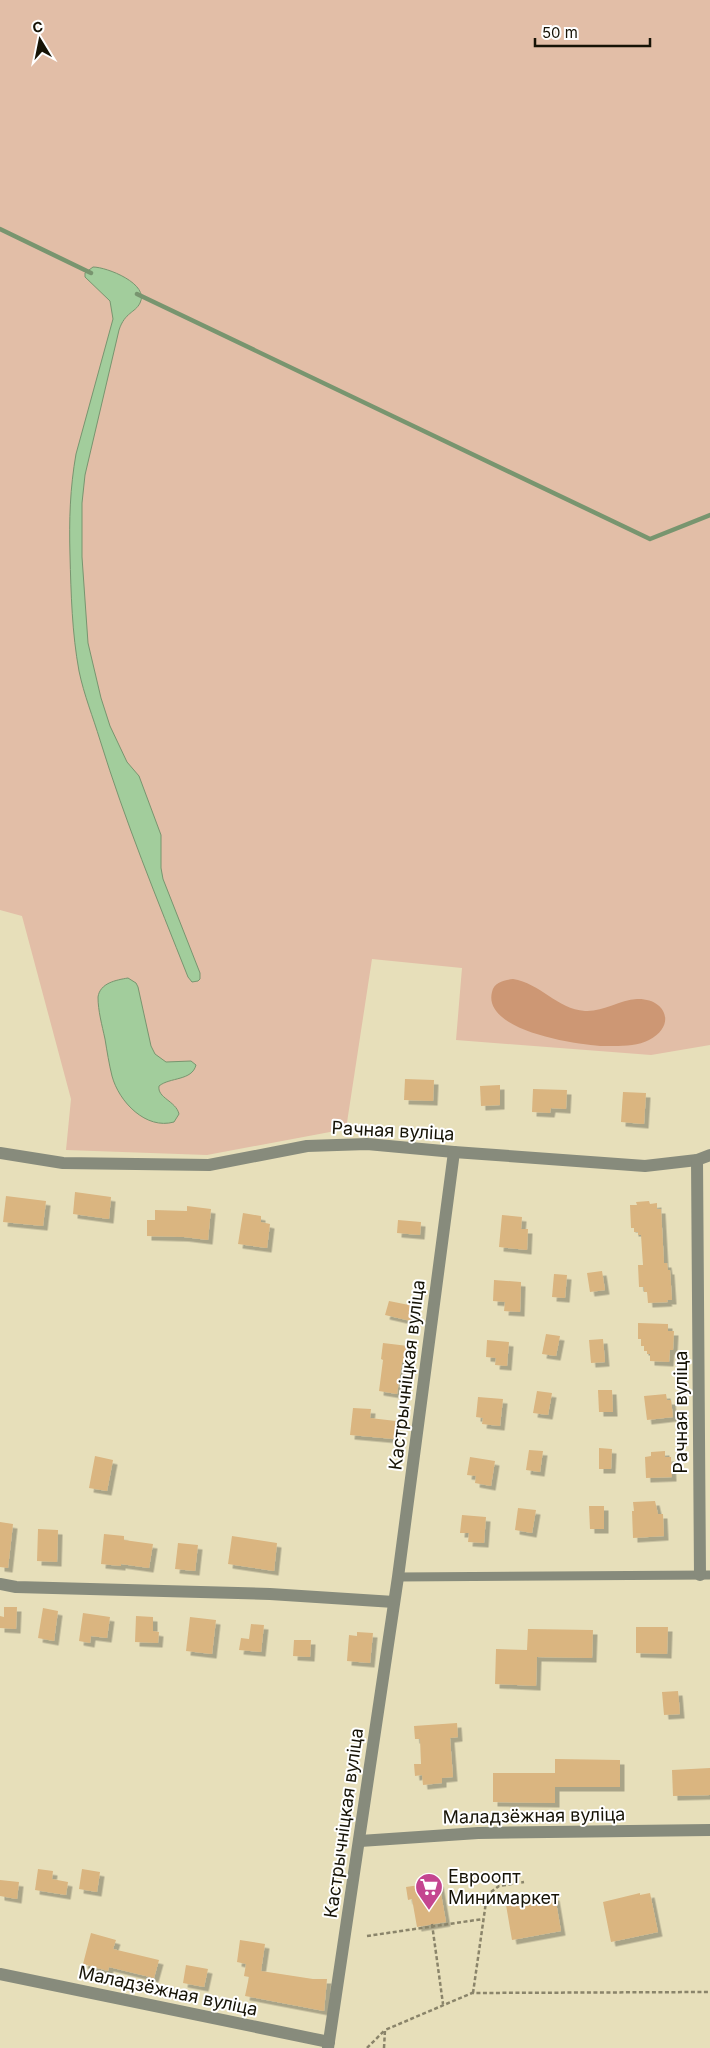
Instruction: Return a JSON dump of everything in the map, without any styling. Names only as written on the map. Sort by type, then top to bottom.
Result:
[{"type":"street","name":"Рачная вуліца","points":[[0,1154],[63,1163],[209,1165],[307,1146],[367,1144],[645,1166],[697,1160],[710,1155]]},
{"type":"street","name":"Кастрычніцкая вуліца","points":[[328,2045],[360,1842],[398,1577],[454,1152]]},
{"type":"street","name":"Рачная вуліца","points":[[697,1160],[705,1574]]},
{"type":"street","points":[[0,1584],[16,1587],[270,1594],[394,1602]]},
{"type":"street","name":"Маладзёжная вуліца","points":[[360,1842],[478,1833],[710,1830]]},
{"type":"street","name":"Маладзёжная вуліца","points":[[0,1974],[328,2045]]},
{"type":"lane","points":[[398,1577],[705,1574]]},
{"type":"path","points":[[473,1993],[486,1895],[499,1886],[524,1882]]},
{"type":"path","points":[[367,1936],[483,1919]]},
{"type":"path","points":[[432,1925],[443,2004]]},
{"type":"path","points":[[367,2048],[385,2030],[473,1993],[710,1992]]},
{"type":"path","points":[[384,2048],[385,2030]]},
{"type":"shaded area","points":[[0,0],[710,0],[710,1045],[651,1055],[456,1040],[462,968],[372,959],[346,1129],[207,1155],[66,1150],[71,1099],[22,916],[0,910]]},
{"type":"shaded area","points":[[93,267],[117,273],[133,283],[139,289],[141,296],[140,303],[127,316],[119,330],[85,475],[82,503],[82,557],[88,643],[101,698],[110,726],[127,762],[139,776],[161,835],[163,879],[200,973],[200,979],[192,982],[188,977],[120,800],[86,697],[77,657],[72,613],[70,555],[72,479],[76,454],[113,319],[110,301],[85,277],[85,273]]},
{"type":"shaded area","points":[[128,978],[136,983],[138,987],[151,1046],[155,1054],[166,1062],[191,1061],[196,1065],[190,1074],[159,1086],[161,1094],[174,1106],[179,1114],[174,1122],[153,1122],[135,1112],[121,1095],[112,1076],[99,1013],[98,997],[99,992],[105,985]]},
{"type":"shaded area","points":[[513,979],[532,985],[566,1006],[585,1011],[598,1010],[624,1001],[647,1000],[661,1008],[665,1021],[663,1028],[658,1034],[644,1042],[615,1046],[574,1043],[534,1033],[516,1026],[502,1017],[493,1005],[492,992],[495,986],[503,981]]},
{"type":"building","points":[[405,1079],[434,1080],[433,1101],[404,1100]]},
{"type":"building","points":[[500,1085],[500,1105],[481,1106],[480,1086]]},
{"type":"building","points":[[533,1089],[567,1090],[566,1109],[551,1108],[550,1113],[532,1112]]},
{"type":"building","points":[[623,1092],[646,1093],[644,1124],[621,1122]]},
{"type":"building","points":[[75,1192],[111,1197],[109,1219],[73,1214]]},
{"type":"building","points":[[6,1196],[46,1201],[43,1226],[3,1222]]},
{"type":"building","points":[[649,1201],[650,1204],[657,1203],[657,1209],[661,1209],[664,1263],[667,1263],[668,1270],[670,1270],[672,1300],[667,1300],[668,1302],[648,1303],[647,1292],[644,1292],[644,1287],[639,1287],[638,1265],[643,1265],[641,1235],[638,1235],[638,1232],[634,1232],[634,1228],[631,1228],[630,1205],[637,1205],[636,1202]]},
{"type":"building","points":[[187,1206],[211,1209],[208,1240],[147,1236],[147,1220],[155,1220],[155,1210],[187,1211]]},
{"type":"building","points":[[243,1213],[261,1216],[261,1222],[270,1224],[267,1248],[238,1244]]},
{"type":"building","points":[[502,1215],[522,1217],[521,1229],[528,1229],[527,1250],[499,1247]]},
{"type":"building","points":[[398,1220],[421,1222],[420,1235],[397,1233]]},
{"type":"building","points":[[602,1271],[605,1290],[590,1292],[587,1273]]},
{"type":"building","points":[[554,1274],[567,1275],[565,1298],[552,1297]]},
{"type":"building","points":[[494,1280],[521,1282],[520,1312],[504,1311],[505,1302],[493,1301]]},
{"type":"building","points":[[389,1301],[414,1306],[411,1321],[385,1315]]},
{"type":"building","points":[[638,1323],[668,1324],[668,1331],[674,1331],[673,1350],[670,1350],[669,1362],[650,1361],[650,1354],[644,1351],[644,1346],[641,1346],[641,1339],[638,1339]]},
{"type":"building","points":[[546,1334],[560,1336],[556,1356],[542,1354]]},
{"type":"building","points":[[603,1339],[605,1362],[591,1363],[589,1340]]},
{"type":"building","points":[[487,1340],[509,1342],[507,1366],[495,1365],[496,1358],[486,1357]]},
{"type":"building","points":[[383,1343],[408,1346],[405,1363],[402,1362],[397,1394],[379,1391]]},
{"type":"building","points":[[598,1390],[612,1390],[613,1412],[599,1412]]},
{"type":"building","points":[[537,1391],[552,1393],[548,1415],[533,1413]]},
{"type":"building","points":[[666,1394],[667,1400],[671,1400],[673,1417],[647,1420],[644,1396]]},
{"type":"building","points":[[478,1397],[503,1399],[500,1426],[482,1424],[483,1418],[476,1417]]},
{"type":"building","points":[[353,1408],[371,1409],[370,1418],[396,1421],[394,1439],[350,1435]]},
{"type":"building","points":[[599,1448],[612,1449],[611,1469],[599,1469]]},
{"type":"building","points":[[529,1450],[543,1451],[540,1472],[526,1470]]},
{"type":"building","points":[[665,1451],[665,1457],[671,1457],[672,1477],[646,1478],[645,1457],[651,1456],[651,1452]]},
{"type":"building","points":[[95,1456],[113,1460],[107,1491],[89,1488]]},
{"type":"building","points":[[470,1457],[495,1461],[491,1486],[475,1483],[476,1476],[467,1475]]},
{"type":"building","points":[[655,1501],[658,1514],[663,1514],[664,1536],[633,1538],[633,1502]]},
{"type":"building","points":[[589,1506],[604,1506],[604,1529],[590,1529]]},
{"type":"building","points":[[518,1508],[536,1510],[532,1533],[515,1530]]},
{"type":"building","points":[[462,1515],[486,1517],[484,1543],[468,1542],[469,1533],[460,1533]]},
{"type":"building","points":[[0,1522],[13,1524],[8,1568],[0,1567]]},
{"type":"building","points":[[38,1529],[58,1530],[57,1562],[37,1561]]},
{"type":"building","points":[[104,1534],[124,1536],[124,1540],[153,1544],[149,1568],[121,1564],[121,1566],[101,1564]]},
{"type":"building","points":[[232,1536],[277,1543],[274,1571],[228,1564]]},
{"type":"building","points":[[178,1543],[198,1545],[195,1571],[175,1569]]},
{"type":"building","points":[[4,1607],[17,1607],[16,1629],[0,1628],[0,1616],[4,1617]]},
{"type":"building","points":[[43,1608],[58,1611],[54,1641],[38,1638]]},
{"type":"building","points":[[83,1613],[110,1617],[107,1638],[91,1636],[90,1643],[79,1641]]},
{"type":"building","points":[[136,1616],[153,1617],[153,1631],[159,1632],[158,1643],[135,1642]]},
{"type":"building","points":[[190,1617],[216,1620],[212,1654],[186,1651]]},
{"type":"building","points":[[251,1624],[264,1625],[261,1652],[239,1650],[241,1638],[249,1639]]},
{"type":"building","points":[[636,1627],[668,1627],[667,1654],[636,1653]]},
{"type":"building","points":[[528,1629],[593,1630],[592,1658],[537,1657],[536,1686],[495,1684],[496,1649],[527,1650]]},
{"type":"building","points":[[357,1632],[373,1633],[370,1663],[347,1661],[349,1635],[357,1636]]},
{"type":"building","points":[[294,1640],[311,1640],[310,1657],[293,1656]]},
{"type":"building","points":[[678,1691],[680,1714],[664,1715],[662,1692]]},
{"type":"building","points":[[457,1723],[458,1737],[450,1738],[453,1777],[442,1778],[442,1783],[423,1785],[422,1775],[415,1776],[414,1764],[421,1764],[420,1739],[415,1739],[414,1726]]},
{"type":"building","points":[[555,1759],[620,1760],[620,1787],[555,1787],[555,1803],[493,1802],[493,1773],[555,1773]]},
{"type":"building","points":[[710,1768],[710,1795],[673,1796],[672,1770]]},
{"type":"building","points":[[38,1869],[53,1871],[52,1879],[68,1882],[66,1895],[35,1890]]},
{"type":"building","points":[[82,1869],[100,1872],[97,1892],[79,1889]]},
{"type":"building","points":[[0,1880],[19,1882],[17,1899],[0,1896]]},
{"type":"building","name":"Евроопт Минимаркет","points":[[439,1882],[446,1922],[417,1927],[412,1899],[408,1900],[406,1887]]},
{"type":"building","points":[[640,1893],[640,1895],[650,1893],[658,1932],[611,1942],[603,1902]]},
{"type":"building","points":[[542,1894],[543,1898],[555,1896],[561,1931],[512,1940],[506,1905],[518,1903],[517,1898]]},
{"type":"building","points":[[91,1933],[116,1940],[113,1949],[159,1960],[154,1978],[109,1967],[108,1971],[83,1964]]},
{"type":"building","points":[[240,1940],[265,1944],[261,1971],[313,1979],[327,1979],[324,2011],[245,1996],[249,1977],[244,1976],[246,1964],[237,1962]]},
{"type":"building","points":[[186,1965],[208,1969],[204,1987],[183,1983]]},
{"type":"waterway","points":[[0,229],[91,273]]},
{"type":"waterway","points":[[137,294],[650,539],[710,515]]},
{"type":"place","name":"Евроопт Минимаркет","points":[[429,1911]]}]
